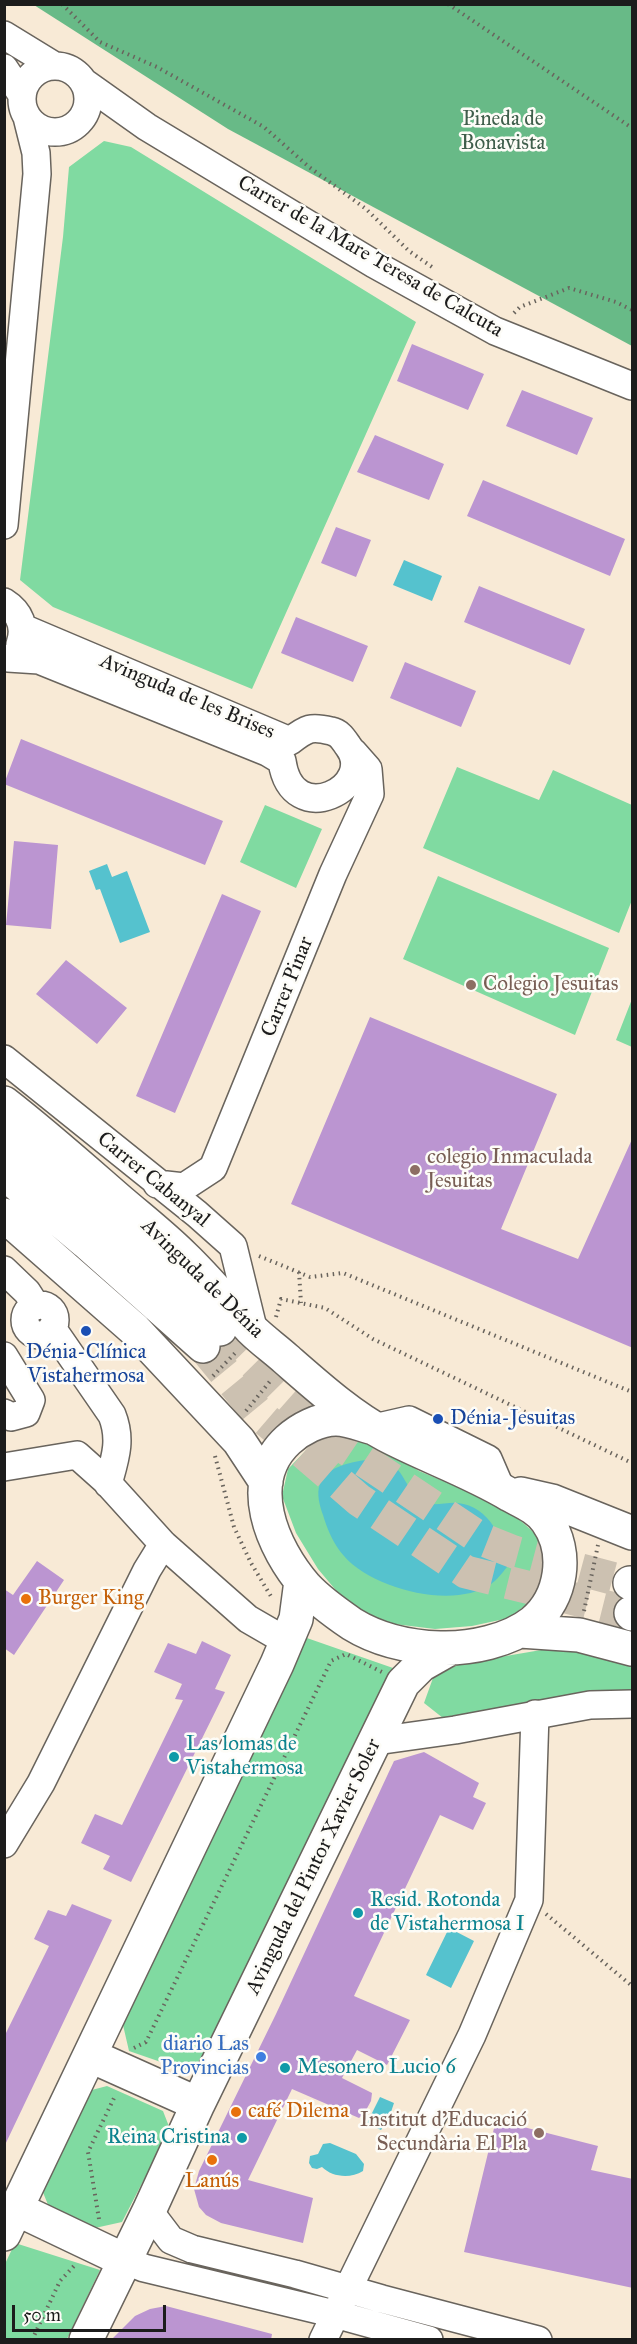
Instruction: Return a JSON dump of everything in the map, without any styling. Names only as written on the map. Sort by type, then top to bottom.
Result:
[{"type":"main road","name":"Avinguda de Dénia","points":[[4,1103],[183,1256],[264,1329],[317,1387],[374,1428],[501,1489],[529,1504],[546,1519],[555,1536],[560,1554],[556,1588],[548,1607],[520,1631],[496,1640],[451,1648],[391,1641],[355,1626],[328,1607],[301,1581],[280,1550],[266,1511],[266,1482],[270,1466],[285,1442],[308,1427],[337,1419],[374,1428]]},
{"type":"main road","name":"Avinguda de Dénia","points":[[4,1141],[133,1248],[211,1338],[86,1242],[4,1173]]},
{"type":"main road","points":[[4,1215],[135,1330],[239,1441],[266,1482]]},
{"type":"main road","name":"Avinguda de Dénia","points":[[501,1489],[552,1501],[618,1527]]},
{"type":"main road","points":[[124,2260],[86,2242],[9,2214],[91,2055],[277,1664],[296,1619],[301,1581]]},
{"type":"main road","name":"Avinguda de Dénia","points":[[520,1631],[579,1635],[633,1649]]},
{"type":"main road","name":"Avinguda del Pintor Xavier Soler","points":[[86,2340],[403,1683],[421,1665],[451,1648]]},
{"type":"main road","points":[[91,2055],[198,2104]]},
{"type":"street","points":[[4,35],[53,65],[71,69],[85,83],[88,104],[37,174]]},
{"type":"street","points":[[4,525],[37,174],[36,153],[24,106],[24,86],[35,71],[53,65]]},
{"type":"street","points":[[4,68],[33,125],[42,130],[70,127]]},
{"type":"street","name":"Carrer de la Mare Teresa de Calcuta","points":[[85,83],[147,127],[374,264],[495,331],[633,386]]},
{"type":"street","name":"Carrer de la Mare Teresa de Calcuta","points":[[70,127],[102,118],[147,127]]},
{"type":"street","points":[[4,603],[15,610],[23,628],[19,645],[6,659]]},
{"type":"street","name":"Avinguda de les Brises","points":[[6,659],[39,660],[267,752],[282,761],[284,774],[294,790],[305,797],[320,800],[344,789],[354,769],[353,752],[339,733],[315,727],[304,730],[290,741],[23,628]]},
{"type":"street","name":"Carrer Pinar","points":[[157,1184],[184,1187],[213,1168],[333,874],[370,794],[368,769],[353,752]]},
{"type":"street","name":"Carrer Cabanyal","points":[[4,1059],[197,1214],[233,1246]]},
{"type":"street","points":[[233,1246],[264,1329]]},
{"type":"street","points":[[4,1270],[27,1292],[31,1310]]},
{"type":"street","points":[[4,1287],[31,1310]]},
{"type":"street","points":[[31,1310],[46,1307],[50,1310],[54,1319],[48,1331]]},
{"type":"street","points":[[4,1467],[77,1455],[98,1442],[106,1431],[104,1419],[48,1331]]},
{"type":"street","points":[[48,1331],[112,1415],[118,1429],[117,1454],[108,1484]]},
{"type":"street","points":[[4,1356],[31,1400],[26,1413],[11,1417],[4,1413]]},
{"type":"street","points":[[77,1455],[108,1484],[163,1544],[248,1619],[286,1641]]},
{"type":"street","points":[[4,1844],[46,1773],[147,1570],[163,1544]]},
{"type":"street","points":[[376,1741],[455,1730],[590,1705],[633,1704]]},
{"type":"street","points":[[323,2340],[472,2035],[529,1900],[535,1714]]},
{"type":"street","points":[[149,2211],[171,2240],[192,2249],[295,2274],[538,2340]]},
{"type":"street","points":[[124,2260],[144,2268],[335,2314],[429,2340]]},
{"type":"path","points":[[62,4],[99,42],[157,67],[264,127],[309,167],[366,209],[409,251],[442,274]]},
{"type":"path","points":[[448,4],[633,128]]},
{"type":"path","points":[[495,331],[520,307],[569,288],[616,302],[633,310]]},
{"type":"path","points":[[233,1246],[310,1277],[343,1273],[633,1392]]},
{"type":"path","points":[[300,1272],[301,1303]]},
{"type":"path","points":[[210,1379],[264,1329],[281,1299],[325,1308],[373,1339],[633,1463]]},
{"type":"path","points":[[579,1635],[618,1527]]},
{"type":"path","points":[[32,2340],[60,2281],[71,2271],[99,2218],[88,2152],[115,2095],[122,2070],[134,2048],[146,2042],[330,1661],[346,1654],[403,1683]]},
{"type":"path","points":[[529,1900],[633,1986]]},
{"type":"green space","name":"Pineda de Bonavista","points":[[34,5],[632,5],[632,346],[228,129]]},
{"type":"green space","points":[[104,141],[131,147],[416,322],[252,689],[53,607],[20,580],[63,237],[69,167]]},
{"type":"green space","points":[[457,767],[539,800],[553,770],[632,805],[632,900],[619,933],[423,848]]},
{"type":"green space","points":[[265,805],[322,829],[296,888],[240,862]]},
{"type":"green space","points":[[438,876],[609,948],[575,1035],[403,959]]},
{"type":"green space","points":[[632,999],[632,1047],[616,1040]]},
{"type":"green space","points":[[343,1437],[372,1441],[419,1471],[504,1506],[539,1537],[545,1570],[536,1597],[509,1618],[472,1626],[435,1629],[394,1624],[365,1616],[350,1607],[318,1569],[296,1533],[282,1496],[288,1469],[313,1443]]},
{"type":"green space","points":[[304,1637],[393,1668],[205,2063],[184,2070],[129,2051],[123,2025]]},
{"type":"green space","points":[[605,1646],[632,1657],[632,1694],[474,1719],[443,1718],[424,1703],[433,1678],[459,1664],[547,1649]]},
{"type":"green space","points":[[107,2086],[163,2111],[170,2129],[122,2222],[95,2228],[51,2212],[42,2190],[88,2091]]},
{"type":"green space","points":[[15,2243],[100,2270],[67,2339],[5,2339],[4,2266]]},
{"type":"water","points":[[404,560],[442,576],[432,601],[393,585]]},
{"type":"water","points":[[107,864],[112,877],[127,871],[150,932],[120,943],[100,889],[96,890],[89,871]]},
{"type":"water","points":[[371,1459],[397,1469],[418,1500],[422,1502],[458,1503],[478,1510],[487,1517],[503,1546],[507,1567],[491,1584],[475,1592],[456,1595],[414,1592],[374,1578],[357,1568],[334,1542],[320,1504],[319,1488],[329,1472],[349,1463]]},
{"type":"water","points":[[449,1928],[474,1941],[451,1988],[426,1975]]},
{"type":"water","points":[[380,2097],[394,2103],[389,2118],[381,2130],[367,2123]]},
{"type":"water","points":[[330,2143],[356,2154],[364,2164],[363,2171],[358,2174],[341,2176],[322,2167],[312,2168],[309,2163],[310,2156],[318,2154],[323,2144]]},
{"type":"building","points":[[412,344],[484,374],[468,410],[397,381]]},
{"type":"building","points":[[522,390],[593,418],[577,455],[506,426]]},
{"type":"building","points":[[375,435],[444,464],[429,500],[357,472]]},
{"type":"building","points":[[483,480],[625,539],[610,576],[467,516]]},
{"type":"building","points":[[336,527],[371,540],[356,577],[321,563]]},
{"type":"building","points":[[479,586],[585,629],[570,665],[464,622]]},
{"type":"building","points":[[296,617],[368,646],[353,682],[281,653]]},
{"type":"building","points":[[405,662],[476,691],[461,727],[390,698]]},
{"type":"building","points":[[21,739],[223,821],[205,865],[4,784]]},
{"type":"building","points":[[14,841],[58,845],[51,929],[6,925]]},
{"type":"building","points":[[222,894],[261,911],[175,1113],[136,1096]]},
{"type":"building","points":[[66,960],[127,1008],[97,1044],[36,994]]},
{"type":"building","name":"colegio Inmaculada Jesuitas","points":[[370,1017],[557,1094],[501,1229],[578,1259],[633,1137],[633,1348],[291,1204]]},
{"type":"building","points":[[37,1561],[64,1580],[14,1655],[4,1648],[4,1589],[13,1595]]},
{"type":"building","name":"Las lomas de Vistahermosa","points":[[202,1641],[231,1655],[215,1689],[225,1692],[131,1882],[103,1869],[110,1856],[81,1843],[95,1814],[122,1825],[183,1700],[175,1699],[182,1684],[154,1672],[168,1643],[196,1654]]},
{"type":"building","name":"Resid. Rotonda de Vistahermosa I","points":[[424,1752],[479,1783],[473,1797],[486,1803],[473,1830],[440,1815],[354,1996],[410,2020],[387,2065],[357,2050],[342,2078],[372,2093],[371,2101],[359,2118],[292,2089],[248,2180],[313,2198],[303,2243],[221,2223],[206,2215],[199,2207],[194,2189],[199,2171],[276,2014],[394,1761]]},
{"type":"building","points":[[72,1904],[112,1920],[4,2147],[4,2037],[49,1946],[34,1939],[48,1910],[66,1916]]},
{"type":"building","points":[[496,2120],[598,2146],[591,2170],[633,2179],[633,2288],[464,2252]]},
{"type":"building","points":[[166,2306],[272,2334],[271,2340],[111,2340],[135,2316],[150,2309]]},
{"type":"tunnel","points":[[220,1329],[287,1397],[341,1445],[481,1539],[514,1552],[630,1583]]},
{"type":"tunnel","points":[[203,1346],[259,1414],[359,1500],[466,1572],[631,1613]]},
{"type":"place","name":"Colegio Jesuitas","points":[[471,985]]},
{"type":"place","name":"colegio Inmaculada Jesuitas","points":[[415,1170]]},
{"type":"place","name":"Dénia-Clínica Vistahermosa","points":[[86,1331]]},
{"type":"place","name":"Dénia-Jesuitas","points":[[438,1419]]},
{"type":"place","name":"Burger King","points":[[26,1599]]},
{"type":"place","name":"Las lomas de Vistahermosa","points":[[174,1757]]},
{"type":"place","name":"Resid. Rotonda de Vistahermosa I","points":[[358,1913]]},
{"type":"place","name":"diario Las Provincias","points":[[261,2057]]},
{"type":"place","name":"Mesonero Lucio 6","points":[[285,2068]]},
{"type":"place","name":"café Dilema","points":[[236,2112]]},
{"type":"place","name":"Institut d'Educació Secundària El Pla","points":[[539,2133]]},
{"type":"place","name":"Reina Cristina","points":[[242,2138]]},
{"type":"place","name":"Lanús","points":[[212,2160]]}]
